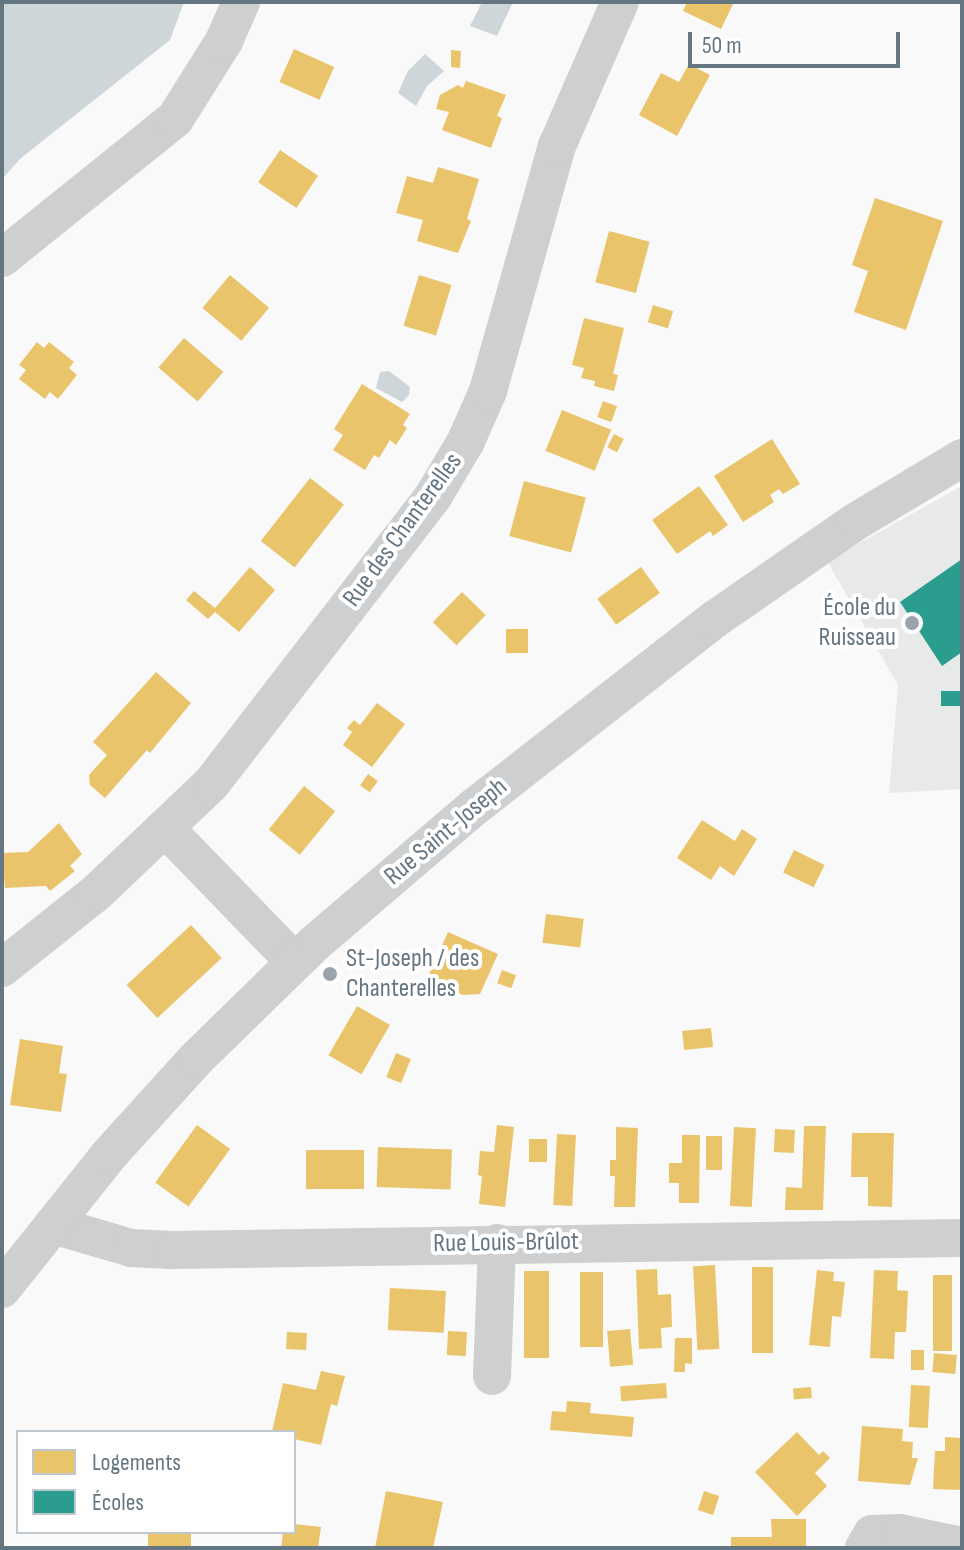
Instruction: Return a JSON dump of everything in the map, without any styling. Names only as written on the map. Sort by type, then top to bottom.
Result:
[{"type":"street","points":[[2,258],[175,119],[224,41],[241,2]]},
{"type":"street","name":"Rue des Chanterelles","points":[[2,968],[96,893],[167,830],[211,784],[415,521],[466,441],[488,391],[557,146],[620,2]]},
{"type":"street","name":"Rue Saint-Joseph","points":[[2,1289],[108,1156],[166,1091],[294,961],[473,808],[703,628],[855,522],[962,458]]},
{"type":"street","points":[[167,830],[294,961]]},
{"type":"street","name":"Rue Louis-Brûlot","points":[[53,1225],[131,1248],[172,1250],[962,1238]]},
{"type":"street","points":[[492,1376],[497,1243]]},
{"type":"street","points":[[864,1548],[872,1534],[900,1533],[962,1546]]},
{"type":"shaded area","points":[[2,2],[184,2],[170,40],[21,158],[2,179]]},
{"type":"shaded area","points":[[482,2],[513,2],[497,36],[470,26]]},
{"type":"shaded area","points":[[425,54],[444,71],[427,86],[416,106],[398,93],[408,71]]},
{"type":"shaded area","points":[[389,371],[410,387],[409,395],[402,402],[376,388],[380,372]]},
{"type":"shaded area","name":"École du Ruisseau","points":[[962,486],[962,789],[889,793],[898,685],[827,561]]},
{"type":"building: Logements","points":[[687,2],[734,2],[721,29],[683,11]]},
{"type":"building: Logements","points":[[294,49],[334,67],[320,100],[279,82]]},
{"type":"building: Logements","points":[[451,50],[461,51],[460,68],[451,67]]},
{"type":"building: Logements","points":[[689,64],[710,75],[677,136],[639,115],[661,73],[679,82]]},
{"type":"building: Logements","points":[[466,81],[506,95],[497,116],[502,118],[491,148],[442,130],[449,112],[436,109],[440,95],[458,85],[463,88]]},
{"type":"building: Logements","points":[[280,150],[318,176],[296,208],[258,182]]},
{"type":"building: Logements","points":[[438,167],[479,179],[467,219],[471,221],[458,253],[417,241],[423,220],[396,213],[407,176],[433,183]]},
{"type":"building: Logements","points":[[875,198],[943,221],[906,330],[854,312],[868,271],[852,265]]},
{"type":"building: Logements","points":[[609,231],[650,242],[636,293],[595,282]]},
{"type":"building: Logements","points":[[230,275],[269,308],[241,341],[202,308]]},
{"type":"building: Logements","points":[[419,275],[452,285],[436,336],[404,326]]},
{"type":"building: Logements","points":[[653,305],[673,311],[668,328],[648,322]]},
{"type":"building: Logements","points":[[584,318],[624,328],[613,374],[618,375],[614,391],[594,386],[595,381],[581,378],[584,368],[572,365]]},
{"type":"building: Logements","points":[[184,338],[223,372],[198,402],[158,367]]},
{"type":"building: Logements","points":[[37,342],[44,348],[49,342],[74,362],[69,368],[77,375],[58,399],[50,392],[45,399],[19,379],[26,370],[19,365]]},
{"type":"building: Logements","points":[[362,384],[410,414],[403,425],[407,428],[396,445],[390,440],[379,458],[374,455],[365,470],[333,450],[343,435],[334,429]]},
{"type":"building: Logements","points":[[603,401],[617,406],[611,422],[597,417]]},
{"type":"building: Logements","points":[[562,410],[611,430],[595,471],[546,451]]},
{"type":"building: Logements","points":[[614,434],[624,439],[617,452],[607,447]]},
{"type":"building: Logements","points":[[772,439],[800,484],[783,494],[779,489],[770,495],[774,502],[743,522],[714,476]]},
{"type":"building: Logements","points":[[310,478],[344,504],[295,568],[261,541]]},
{"type":"building: Logements","points":[[524,481],[586,498],[571,553],[509,536]]},
{"type":"building: Logements","points":[[699,486],[728,525],[713,536],[710,531],[677,554],[652,520]]},
{"type":"building: Logements","points":[[250,567],[275,590],[239,632],[215,612],[208,619],[186,600],[194,591],[215,608]]},
{"type":"building: Logements","points":[[641,567],[660,593],[616,625],[597,599]]},
{"type":"building: Logements","points":[[462,592],[486,615],[457,645],[433,622]]},
{"type":"building: Logements","points":[[506,629],[528,629],[528,653],[506,653]]},
{"type":"building: Logements","points":[[156,672],[191,703],[150,753],[147,750],[105,798],[90,785],[89,775],[107,755],[93,742]]},
{"type":"building: Logements","points":[[377,703],[405,724],[372,767],[343,745],[352,732],[347,728],[354,720],[360,725]]},
{"type":"building: Logements","points":[[368,774],[378,781],[370,792],[360,785]]},
{"type":"building: Logements","points":[[304,786],[335,811],[300,855],[269,830]]},
{"type":"building: Logements","points":[[702,820],[735,841],[742,829],[757,839],[734,876],[720,866],[711,880],[677,858]]},
{"type":"building: Logements","points":[[59,823],[82,854],[70,866],[75,871],[50,891],[46,886],[5,888],[2,853],[28,852]]},
{"type":"building: Logements","points":[[794,850],[825,865],[814,887],[783,872]]},
{"type":"building: Logements","points":[[546,914],[584,919],[580,947],[542,943]]},
{"type":"building: Logements","points":[[191,925],[222,958],[157,1018],[127,985]]},
{"type":"building: Logements","points":[[448,932],[498,954],[480,994],[463,995],[427,979]]},
{"type":"building: Logements","points":[[502,970],[516,975],[511,988],[497,983]]},
{"type":"building: Logements","points":[[357,1006],[390,1025],[361,1074],[329,1055]]},
{"type":"building: Logements","points":[[711,1028],[713,1047],[684,1050],[682,1031]]},
{"type":"building: Logements","points":[[20,1039],[63,1046],[59,1073],[67,1074],[61,1112],[10,1105]]},
{"type":"building: Logements","points":[[396,1053],[411,1059],[401,1083],[386,1077]]},
{"type":"building: Logements","points":[[197,1125],[230,1149],[188,1207],[155,1182]]},
{"type":"building: Logements","points":[[497,1125],[514,1127],[505,1207],[479,1204],[482,1176],[478,1175],[480,1151],[494,1152]]},
{"type":"building: Logements","points":[[804,1126],[826,1126],[823,1210],[785,1210],[786,1187],[802,1188]]},
{"type":"building: Logements","points":[[616,1127],[638,1128],[635,1207],[614,1207],[615,1176],[610,1176],[610,1160],[616,1160]]},
{"type":"building: Logements","points":[[734,1127],[756,1128],[752,1207],[730,1206]]},
{"type":"building: Logements","points":[[775,1129],[795,1130],[794,1153],[774,1152]]},
{"type":"building: Logements","points":[[852,1133],[894,1133],[892,1207],[868,1206],[868,1177],[851,1177]]},
{"type":"building: Logements","points":[[557,1134],[576,1135],[572,1206],[553,1205]]},
{"type":"building: Logements","points":[[682,1135],[700,1135],[699,1203],[679,1203],[679,1183],[669,1183],[669,1163],[682,1163]]},
{"type":"building: Logements","points":[[706,1136],[722,1136],[722,1170],[706,1170]]},
{"type":"building: Logements","points":[[529,1139],[547,1139],[547,1162],[529,1162]]},
{"type":"building: Logements","points":[[378,1147],[452,1150],[451,1190],[377,1187]]},
{"type":"building: Logements","points":[[306,1150],[364,1150],[364,1189],[306,1189]]},
{"type":"building: Logements","points":[[715,1265],[719,1349],[697,1350],[693,1266]]},
{"type":"building: Logements","points":[[752,1267],[773,1267],[773,1353],[752,1353]]},
{"type":"building: Logements","points":[[657,1269],[658,1295],[671,1294],[672,1327],[661,1328],[662,1348],[639,1349],[636,1270]]},
{"type":"building: Logements","points":[[817,1270],[834,1272],[833,1281],[845,1282],[841,1317],[832,1316],[830,1347],[809,1345]]},
{"type":"building: Logements","points":[[874,1270],[898,1271],[897,1290],[908,1291],[906,1332],[895,1332],[894,1359],[870,1358]]},
{"type":"building: Logements","points":[[524,1271],[549,1271],[549,1358],[524,1358]]},
{"type":"building: Logements","points":[[580,1272],[603,1272],[603,1347],[580,1347]]},
{"type":"building: Logements","points":[[933,1275],[952,1275],[952,1351],[933,1351]]},
{"type":"building: Logements","points":[[390,1288],[446,1291],[444,1333],[388,1330]]},
{"type":"building: Logements","points":[[630,1329],[633,1365],[610,1367],[607,1331]]},
{"type":"building: Logements","points":[[448,1331],[467,1332],[466,1356],[447,1355]]},
{"type":"building: Logements","points":[[287,1332],[307,1333],[306,1350],[286,1349]]},
{"type":"building: Logements","points":[[675,1338],[692,1338],[692,1364],[685,1363],[685,1372],[674,1372]]},
{"type":"building: Logements","points":[[911,1350],[924,1350],[924,1370],[911,1370]]},
{"type":"building: Logements","points":[[934,1353],[957,1355],[955,1374],[932,1372]]},
{"type":"building: Logements","points":[[321,1371],[345,1376],[337,1406],[331,1404],[321,1445],[296,1439],[296,1430],[272,1430],[283,1383],[316,1390]]},
{"type":"building: Logements","points":[[666,1383],[667,1398],[621,1401],[620,1386]]},
{"type":"building: Logements","points":[[911,1385],[930,1386],[928,1428],[909,1427]]},
{"type":"building: Logements","points":[[811,1387],[812,1398],[794,1400],[793,1389]]},
{"type":"building: Logements","points":[[567,1401],[591,1403],[590,1413],[634,1417],[632,1437],[550,1430],[552,1411],[566,1412]]},
{"type":"building: Logements","points":[[862,1426],[903,1429],[902,1441],[913,1442],[912,1458],[918,1458],[910,1485],[858,1481]]},
{"type":"building: Logements","points":[[797,1432],[819,1455],[823,1451],[830,1458],[815,1473],[827,1486],[797,1516],[755,1472]]},
{"type":"building: Logements","points":[[945,1437],[962,1438],[962,1490],[933,1489],[935,1451],[945,1451]]},
{"type":"building: Logements","points":[[386,1491],[443,1502],[433,1548],[375,1548]]},
{"type":"building: Logements","points":[[704,1491],[719,1496],[713,1515],[698,1510]]},
{"type":"building: Logements","points":[[771,1519],[806,1519],[806,1548],[731,1548],[731,1537],[772,1537]]},
{"type":"building: Logements","points":[[296,1524],[321,1527],[318,1548],[281,1548],[283,1534],[296,1534]]},
{"type":"building: Logements","points":[[148,1534],[191,1534],[191,1548],[148,1548]]},
{"type":"building: Écoles","name":"École du Ruisseau","points":[[962,559],[962,652],[942,666],[900,602]]},
{"type":"building: Écoles","points":[[941,691],[962,691],[962,706],[941,706]]},
{"type":"place","name":"École du Ruisseau","points":[[912,623]]},
{"type":"place","name":"St-Joseph / des Chanterelles","points":[[330,974]]}]
